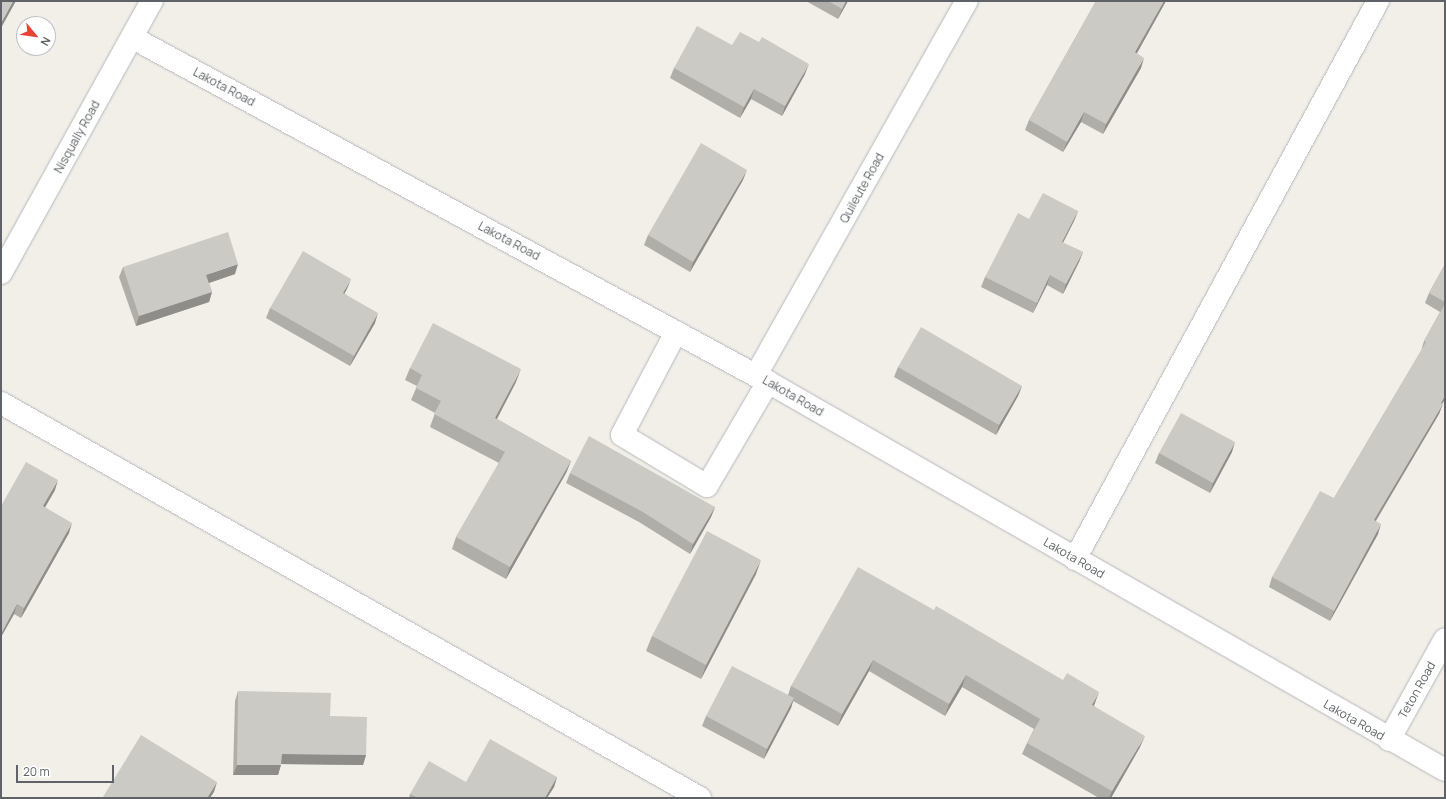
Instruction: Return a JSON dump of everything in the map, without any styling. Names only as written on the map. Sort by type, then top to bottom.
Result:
[{"type":"street","name":"Nisqually Road","points":[[1,273],[133,38],[152,1]]},
{"type":"street","name":"Quileute Road","points":[[676,332],[622,435],[707,486],[762,378],[967,1]]},
{"type":"street","points":[[1075,559],[1378,1]]},
{"type":"street","name":"Lakota Road","points":[[133,38],[762,378],[1389,740],[1445,770]]},
{"type":"street","points":[[1,403],[700,798]]},
{"type":"street","name":"Teton Road","points":[[1389,740],[1445,639]]},
{"type":"building","points":[[1,1],[13,1],[1,23]]},
{"type":"building","points":[[828,1],[846,1],[842,9]]},
{"type":"building","points":[[1096,1],[1164,1],[1135,52],[1144,58],[1106,124],[1084,112],[1067,142],[1029,120]]},
{"type":"building","points":[[697,26],[732,45],[740,32],[759,42],[762,37],[809,64],[785,106],[754,89],[744,107],[674,68]]},
{"type":"building","points":[[701,143],[747,170],[693,262],[648,235]]},
{"type":"building","points":[[1043,193],[1078,211],[1062,242],[1083,252],[1066,284],[1050,275],[1037,303],[985,277],[1018,213],[1029,219]]},
{"type":"building","points":[[228,232],[238,264],[206,275],[212,292],[139,316],[123,267]]},
{"type":"building","points":[[303,251],[351,279],[343,293],[378,313],[354,356],[270,308]]},
{"type":"building","points":[[1445,264],[1445,302],[1429,293]]},
{"type":"building","points":[[1445,304],[1445,396],[1441,403],[1443,404],[1374,520],[1381,524],[1334,611],[1272,577],[1320,491],[1334,498],[1426,342],[1424,341]]},
{"type":"building","points":[[433,323],[521,369],[495,418],[571,461],[510,567],[456,537],[505,452],[434,414],[441,401],[416,388],[422,375],[410,368]]},
{"type":"building","points":[[921,327],[1022,386],[999,425],[898,367]]},
{"type":"building","points":[[1181,413],[1235,442],[1213,483],[1159,453]]},
{"type":"building","points":[[589,436],[715,507],[693,544],[643,512],[570,473]]},
{"type":"building","points":[[26,462],[58,480],[43,506],[72,523],[24,608],[17,604],[1,634],[1,506]]},
{"type":"building","points":[[707,531],[761,560],[706,665],[652,636]]},
{"type":"building","points":[[858,567],[934,610],[936,606],[1063,680],[1067,673],[1099,692],[1092,705],[1145,736],[1112,791],[1027,743],[1040,719],[966,675],[949,704],[873,660],[842,714],[791,686]]},
{"type":"building","points":[[732,666],[794,698],[767,749],[706,716]]},
{"type":"building","points":[[238,691],[331,693],[330,716],[367,717],[366,755],[282,754],[281,765],[237,765]]},
{"type":"building","points":[[141,735],[217,782],[207,798],[103,797]]},
{"type":"building","points":[[490,739],[557,777],[545,798],[418,798],[410,794],[429,761],[466,782]]}]
